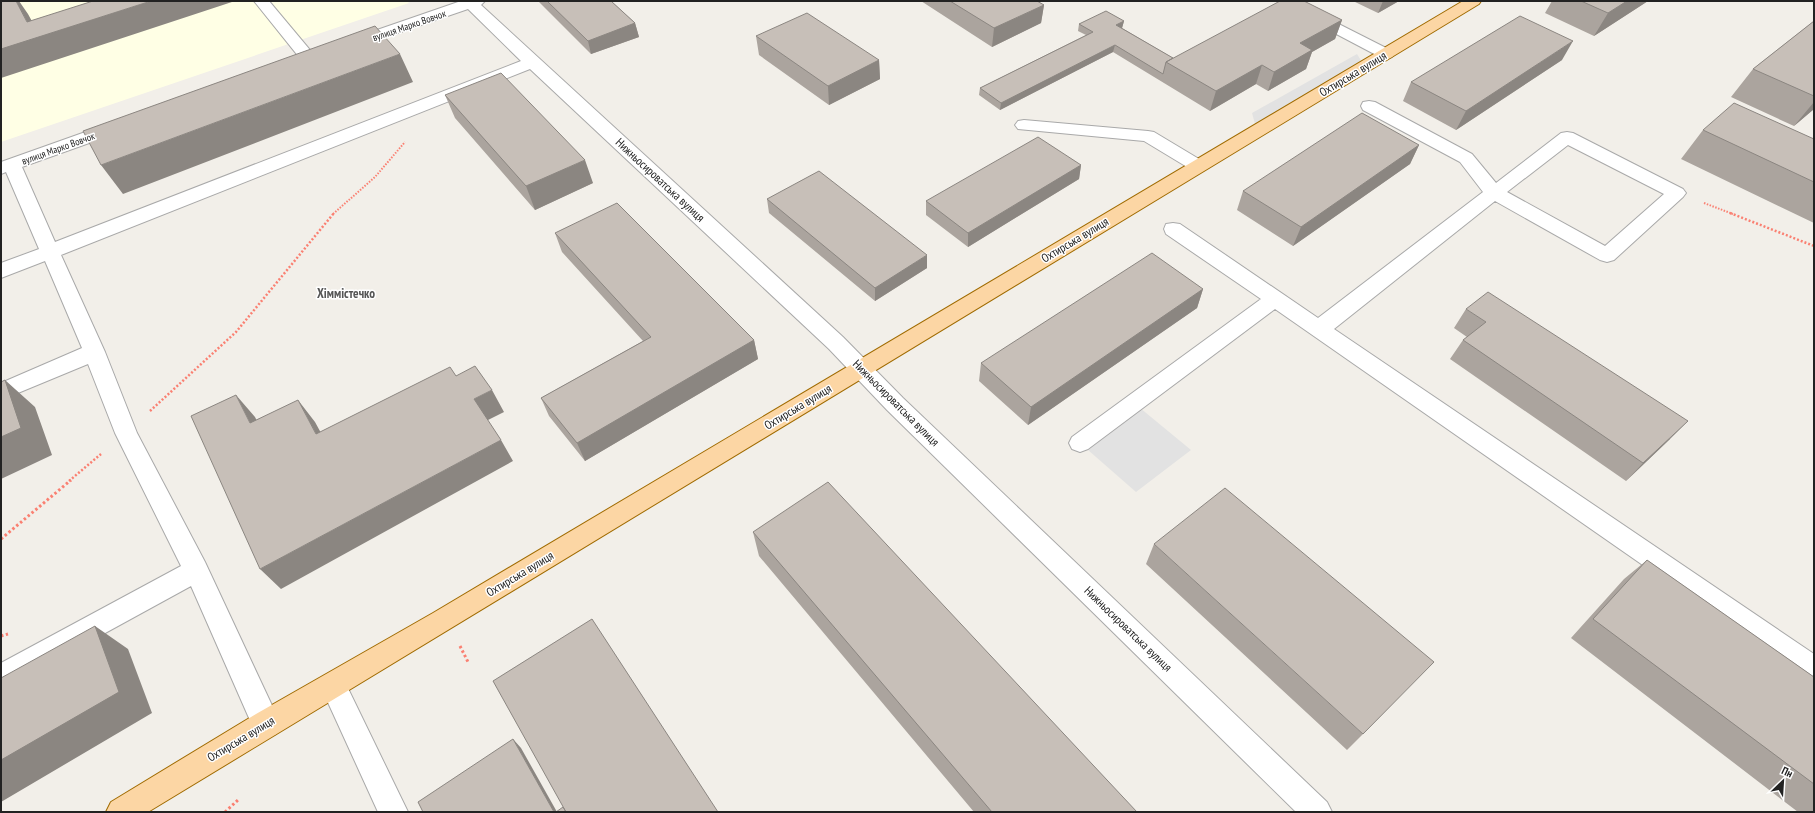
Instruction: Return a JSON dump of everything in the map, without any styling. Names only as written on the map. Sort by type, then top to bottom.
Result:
[{"type":"main road","name":"Охтирська вулиця","points":[[121,812],[266,724],[442,621],[1474,1]]},
{"type":"street","name":"вулиця Марко Вовчок","points":[[261,1],[316,56],[472,2]]},
{"type":"street","name":"Нижньосироватська вулиця","points":[[472,2],[532,62],[862,368],[901,410],[1317,812]]},
{"type":"street","points":[[1296,7],[1386,54]]},
{"type":"street","points":[[1,271],[532,62]]},
{"type":"street","points":[[1319,329],[1494,193],[1567,137],[1677,193],[1607,255],[1494,193],[1466,158],[1369,106]]},
{"type":"street","name":"вулиця Марко Вовчок","points":[[6,167],[130,122]]},
{"type":"street","points":[[1024,125],[1148,136],[1198,166]]},
{"type":"street","points":[[6,167],[49,252],[94,352],[126,433],[196,570],[266,724]]},
{"type":"street","points":[[1173,229],[1814,669]]},
{"type":"street","points":[[1080,443],[1275,299]]},
{"type":"street","points":[[1,392],[94,352]]},
{"type":"street","points":[[1,677],[196,570]]},
{"type":"street","points":[[333,685],[393,812]]},
{"type":"path","points":[[1,539],[126,433],[236,332],[332,215],[375,177],[409,137]]},
{"type":"path","points":[[1677,193],[1814,246]]},
{"type":"path","points":[[225,812],[238,800]]},
{"type":"shaded area","points":[[1,1],[407,1],[409,3],[1,142]]},
{"type":"shaded area","points":[[1357,54],[1365,67],[1257,131],[1252,113]]},
{"type":"shaded area","points":[[1134,403],[1191,450],[1136,492],[1080,443]]},
{"type":"building","points":[[1,1],[16,1],[27,22],[93,1],[151,1],[1,49]]},
{"type":"building","points":[[547,1],[611,1],[635,23],[588,41]]},
{"type":"building","points":[[950,1],[1037,1],[1044,5],[994,28]]},
{"type":"building","points":[[1280,1],[1304,1],[1342,20],[1300,43],[1312,50],[1274,72],[1262,65],[1216,91],[1166,62]]},
{"type":"building","points":[[1581,1],[1627,1],[1608,13]]},
{"type":"building","points":[[1106,11],[1124,21],[1116,25],[1173,58],[1166,62],[1163,74],[1115,45],[1001,103],[980,88],[1093,32],[1079,24]]},
{"type":"building","points":[[807,13],[879,60],[828,86],[756,36]]},
{"type":"building","points":[[1520,16],[1573,41],[1466,111],[1411,82]]},
{"type":"building","points":[[1814,21],[1814,96],[1753,69]]},
{"type":"building","points":[[375,26],[400,54],[101,165],[83,131]]},
{"type":"building","points":[[501,73],[585,160],[526,186],[445,95]]},
{"type":"building","points":[[1734,103],[1814,139],[1814,182],[1703,130]]},
{"type":"building","points":[[1362,113],[1419,145],[1301,227],[1243,191]]},
{"type":"building","points":[[1038,137],[1081,165],[968,233],[926,201]]},
{"type":"building","points":[[819,171],[927,255],[875,288],[767,199]]},
{"type":"building","points":[[617,203],[754,340],[577,443],[541,398],[651,337],[555,233]]},
{"type":"building","points":[[1152,253],[1203,289],[1031,407],[981,363]]},
{"type":"building","points":[[1488,292],[1688,421],[1643,463],[1463,340],[1486,322],[1466,309]]},
{"type":"building","points":[[475,366],[492,390],[474,399],[501,440],[260,569],[191,416],[236,395],[250,423],[298,400],[316,434],[450,367],[456,376]]},
{"type":"building","points":[[5,380],[21,428],[1,437],[1,382]]},
{"type":"building","points":[[828,482],[1137,812],[992,812],[753,532]]},
{"type":"building","points":[[1225,488],[1434,662],[1363,734],[1154,544]]},
{"type":"building","points":[[1647,560],[1814,677],[1814,784],[1593,619]]},
{"type":"building","points":[[592,619],[718,812],[566,812],[493,681]]},
{"type":"building","points":[[95,626],[119,692],[1,760],[1,678]]},
{"type":"building","points":[[513,739],[554,812],[423,812],[418,802]]},
{"type":"building","points":[[563,807],[566,812],[556,812]]},
{"type":"district","name":"Хіммістечко","points":[[346,293]]}]
